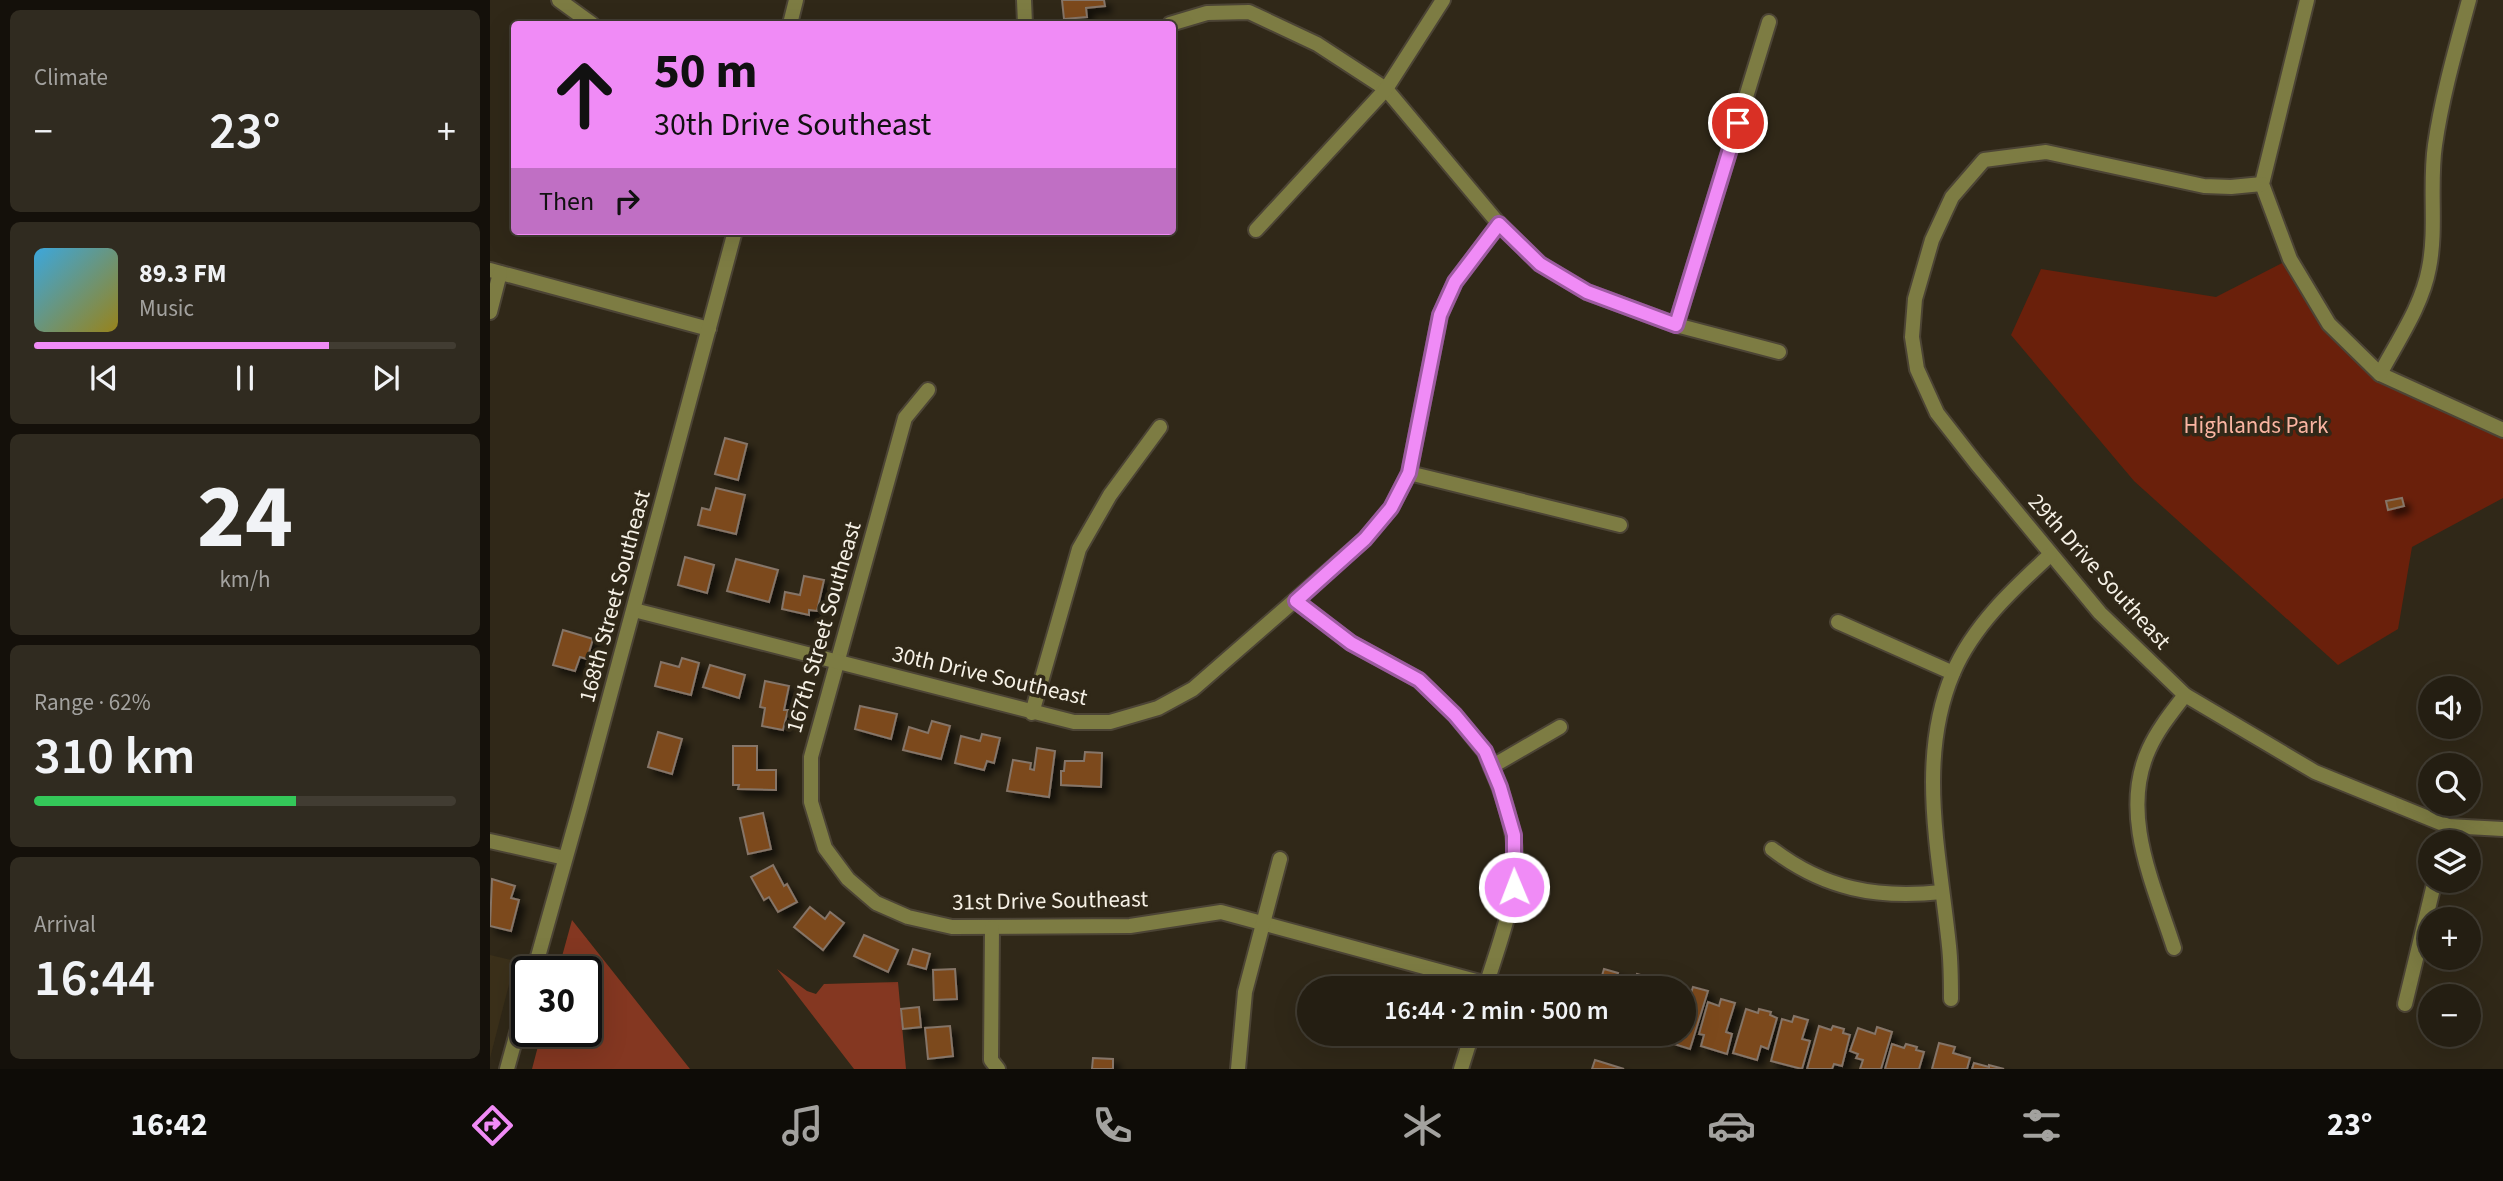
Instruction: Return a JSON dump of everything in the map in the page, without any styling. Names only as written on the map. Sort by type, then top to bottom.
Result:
[{"type":"street","points":[[559,0],[588,21]]},
{"type":"street","points":[[791,21],[796,0]]},
{"type":"street","points":[[1024,0],[1025,21]]},
{"type":"street","points":[[1256,230],[1386,89],[1443,0]]},
{"type":"street","points":[[2307,0],[2262,184],[2290,259],[2329,324],[2380,374],[2503,430]]},
{"type":"street","points":[[2380,374],[2419,302],[2429,268],[2434,221],[2434,148],[2445,90],[2469,0]]},
{"type":"street","points":[[1176,22],[1207,13],[1250,6],[1317,44],[1386,89],[1499,224],[1540,264],[1587,292],[1676,325],[1779,352]]},
{"type":"street","points":[[1676,325],[1769,22]]},
{"type":"street","name":"29th Drive Southeast","points":[[2262,184],[2204,186],[2046,152],[1984,160],[1952,197],[1932,240],[1915,299],[1912,337],[1917,369],[1937,412],[2050,555],[2100,613],[2185,695],[2315,772],[2448,826],[2503,829]]},
{"type":"street","name":"30th Drive Southeast","points":[[634,610],[1074,722],[1110,722],[1157,708],[1193,690],[1365,539],[1391,508],[1409,473],[1440,315],[1455,282],[1499,224]]},
{"type":"street","name":"168th Street Southeast","points":[[538,956],[734,235]]},
{"type":"street","points":[[490,312],[495,272],[709,328]]},
{"type":"street","name":"167th Street Southeast","points":[[848,879],[825,848],[811,802],[811,757],[905,418],[928,390]]},
{"type":"street","points":[[1032,713],[1079,550],[1110,495],[1160,426]]},
{"type":"street","points":[[1409,473],[1620,526]]},
{"type":"street","points":[[1951,999],[1950,949],[1932,778],[1938,724],[1953,673],[1982,626],[2015,587],[2050,555]]},
{"type":"street","points":[[1296,601],[1351,643],[1419,680],[1463,724],[1485,751],[1500,787],[1514,835],[1514,887],[1489,976]]},
{"type":"street","points":[[1838,622],[1953,673]]},
{"type":"street","points":[[2174,948],[2141,843],[2136,809],[2138,781],[2148,751],[2159,730],[2185,695]]},
{"type":"street","points":[[1492,767],[1560,727]]},
{"type":"street","points":[[2447,830],[2448,826]]},
{"type":"street","points":[[490,841],[565,858]]},
{"type":"street","points":[[1772,849],[1791,864],[1833,883],[1874,894],[1906,896],[1942,892]]},
{"type":"street","points":[[1238,1069],[1245,992],[1280,859]]},
{"type":"street","name":"31st Drive Southeast","points":[[848,879],[876,903],[908,917],[952,927],[1130,926],[1221,912],[1448,976]]},
{"type":"street","points":[[2405,1004],[2432,893]]},
{"type":"street","points":[[992,928],[991,1060],[998,1069]]},
{"type":"street","points":[[1461,1069],[1468,1046]]},
{"type":"street","points":[[507,1069],[513,1047]]},
{"type":"shaded area","points":[[572,920],[601,956],[562,956]]},
{"type":"shaded area","points":[[490,955],[511,960],[511,977],[490,1058]]},
{"type":"shaded area","points":[[602,958],[690,1069],[532,1069],[538,1047],[602,1047]]},
{"type":"shaded area","points":[[777,969],[807,991],[816,994],[824,984],[898,982],[906,1069],[854,1069]]},
{"type":"green space","name":"Highlands Park","points":[[2290,259],[2329,324],[2380,374],[2503,430],[2503,498],[2412,547],[2398,629],[2338,665],[2134,481],[2011,335],[2041,269],[2216,297]]},
{"type":"building","points":[[1062,0],[1104,0],[1105,6],[1086,8],[1087,17],[1064,19]]},
{"type":"building","points":[[725,438],[747,444],[738,480],[715,474]]},
{"type":"building","points":[[716,488],[745,495],[736,534],[698,525],[702,508],[710,510]]},
{"type":"building","points":[[2402,498],[2404,506],[2388,510],[2386,501]]},
{"type":"building","points":[[685,557],[714,565],[707,593],[678,585]]},
{"type":"building","points":[[736,559],[778,570],[769,602],[727,591]]},
{"type":"building","points":[[804,576],[824,580],[817,611],[809,610],[809,615],[782,609],[785,592],[800,595]]},
{"type":"building","points":[[563,630],[593,639],[587,659],[580,657],[575,671],[553,665]]},
{"type":"building","points":[[682,658],[699,663],[691,695],[655,686],[661,662],[679,667]]},
{"type":"building","points":[[710,665],[745,675],[739,698],[703,687]]},
{"type":"building","points":[[765,681],[789,686],[784,710],[788,710],[783,730],[762,726],[765,708],[760,707]]},
{"type":"building","points":[[860,706],[897,714],[891,739],[855,729]]},
{"type":"building","points":[[932,721],[950,726],[941,759],[903,750],[909,727],[928,733]]},
{"type":"building","points":[[658,732],[682,739],[672,774],[648,767]]},
{"type":"building","points":[[982,734],[1000,738],[994,763],[987,761],[984,770],[955,763],[961,736],[980,741]]},
{"type":"building","points":[[733,746],[757,746],[757,770],[776,770],[776,790],[738,789],[739,785],[733,785]]},
{"type":"building","points":[[1037,748],[1055,751],[1049,797],[1007,791],[1013,760],[1031,763],[1030,769],[1034,770]]},
{"type":"building","points":[[1085,752],[1102,753],[1101,787],[1061,785],[1061,771],[1064,771],[1065,761],[1084,761]]},
{"type":"building","points":[[763,813],[771,849],[748,854],[740,818]]},
{"type":"building","points":[[773,865],[784,886],[787,884],[797,902],[778,912],[769,897],[764,900],[751,877]]},
{"type":"building","points":[[492,879],[515,886],[511,898],[519,900],[511,931],[490,926]]},
{"type":"building","points":[[810,907],[825,919],[830,912],[844,923],[823,950],[794,927]]},
{"type":"building","points":[[864,935],[898,950],[888,972],[854,956]]},
{"type":"building","points":[[913,949],[930,954],[926,969],[908,964]]},
{"type":"building","points":[[955,969],[957,999],[934,1000],[933,970]]},
{"type":"building","points":[[1604,969],[1618,973],[1617,976],[1602,976]]},
{"type":"building","points":[[1696,988],[1708,991],[1696,1030]]},
{"type":"building","points":[[1721,999],[1735,1003],[1726,1032],[1732,1034],[1727,1054],[1701,1046],[1704,1035],[1699,1034],[1708,1002],[1719,1006]]},
{"type":"building","points":[[919,1007],[921,1027],[903,1029],[901,1009]]},
{"type":"building","points":[[1746,1009],[1758,1013],[1759,1009],[1771,1012],[1770,1015],[1777,1018],[1768,1049],[1761,1046],[1757,1060],[1733,1053]]},
{"type":"building","points":[[1794,1016],[1808,1020],[1802,1039],[1810,1041],[1802,1069],[1771,1061],[1782,1019],[1792,1022]]},
{"type":"building","points":[[950,1026],[953,1056],[928,1059],[925,1028]]},
{"type":"building","points":[[1819,1026],[1831,1030],[1833,1026],[1844,1029],[1843,1033],[1850,1035],[1842,1066],[1834,1064],[1832,1069],[1807,1069]]},
{"type":"building","points":[[1877,1027],[1892,1032],[1881,1069],[1860,1069],[1863,1060],[1856,1058],[1858,1054],[1850,1051],[1858,1028],[1875,1034]]},
{"type":"building","points":[[1939,1043],[1955,1047],[1953,1053],[1970,1058],[1967,1069],[1932,1069]]},
{"type":"building","points":[[1892,1044],[1904,1048],[1906,1044],[1924,1052],[1919,1069],[1885,1069]]},
{"type":"building","points":[[1093,1058],[1113,1059],[1113,1069],[1092,1069]]},
{"type":"building","points":[[1595,1060],[1624,1069],[1592,1069]]},
{"type":"building","points":[[1974,1063],[1989,1065],[2004,1069],[1972,1069]]},
{"type":"route","points":[[1514,887],[1514,835],[1500,787],[1485,751],[1455,715],[1419,680],[1351,643],[1296,601],[1365,539],[1391,508],[1409,473],[1440,315],[1455,282],[1499,224],[1540,264],[1587,292],[1676,325],[1738,123]]}]
